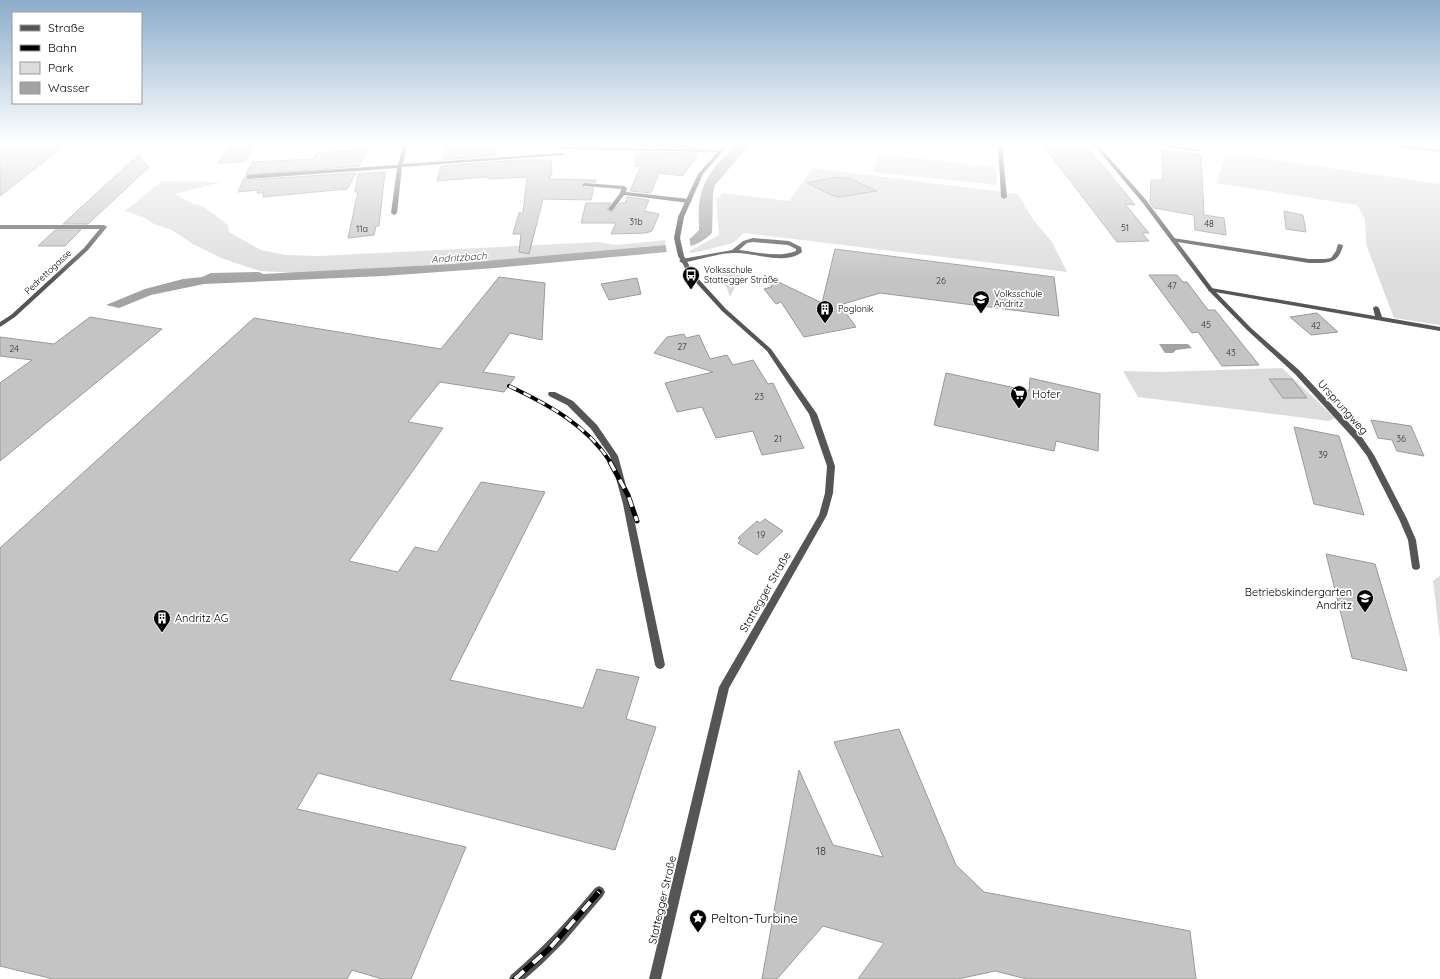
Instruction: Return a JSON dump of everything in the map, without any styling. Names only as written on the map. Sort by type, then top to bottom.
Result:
[{"type":"street","points":[[394,213],[397,191]]},
{"type":"street","name":"Stattegger Straße","points":[[655,979],[724,688],[823,515],[829,493],[830,466],[824,441],[813,414],[769,350],[724,310],[682,261],[677,238],[681,217],[693,191]]},
{"type":"street","points":[[1004,191],[1004,197]]},
{"type":"street","name":"Ursprungweg","points":[[1135,191],[1211,290],[1249,329],[1319,395],[1358,438],[1385,481],[1403,519],[1412,540],[1416,567]]},
{"type":"street","points":[[612,209],[623,193],[688,201]]},
{"type":"street","name":"Pedrettogasse","points":[[0,227],[104,227],[86,249],[13,316],[0,325]]},
{"type":"street","points":[[682,261],[734,251],[785,256],[795,255],[799,252],[799,248],[789,243],[753,240],[745,242],[734,251]]},
{"type":"street","points":[[1173,240],[1309,261],[1327,262],[1336,258],[1340,245]]},
{"type":"street","points":[[1211,290],[1440,329]]},
{"type":"street","points":[[1376,308],[1379,318]]},
{"type":"street","points":[[552,394],[570,403],[594,427],[614,456],[627,504],[660,665]]},
{"type":"street","points":[[515,979],[530,968],[576,920],[599,892]]},
{"type":"green space","points":[[150,191],[188,191],[175,194],[189,202],[204,207],[228,225],[229,232],[261,250],[286,255],[318,256],[598,242],[616,245],[666,240],[665,245],[466,263],[298,273],[260,271],[221,258],[193,244],[172,230],[125,211]]},
{"type":"green space","points":[[797,191],[992,191],[1018,194],[1032,218],[1052,242],[1067,272],[744,233],[733,243],[694,253],[688,252],[719,235],[716,199],[723,193],[789,201]]},
{"type":"green space","points":[[1265,191],[1440,191],[1440,325],[1394,318],[1366,244],[1365,219],[1357,205]]},
{"type":"green space","points":[[733,268],[744,269],[730,297],[727,288],[715,275],[721,270]]},
{"type":"green space","points":[[1282,368],[1335,418],[1329,421],[1138,397],[1123,371],[1161,372]]},
{"type":"green space","points":[[1440,576],[1440,639],[1433,581]]},
{"type":"water","points":[[702,191],[714,191],[712,233],[697,244],[667,252],[495,268],[383,276],[204,284],[151,295],[119,308],[106,305],[145,289],[183,279],[202,277],[211,273],[259,272],[263,274],[452,264],[665,245],[691,238],[699,230],[699,203]]},
{"type":"water","points":[[1159,344],[1188,344],[1192,348],[1176,350],[1173,353],[1165,353]]},
{"type":"pier","points":[[689,236],[691,248],[667,252],[665,243]]},
{"type":"building","points":[[0,191],[7,191],[0,196]]},
{"type":"building","points":[[99,191],[124,191],[88,224],[63,224]]},
{"type":"building","points":[[259,191],[329,191],[263,197],[264,193],[257,193]]},
{"type":"building","points":[[355,191],[383,191],[379,226],[376,226],[374,235],[348,238],[358,192],[355,192]]},
{"type":"building","points":[[525,191],[593,191],[591,200],[543,199],[529,254],[519,252],[521,234],[513,234],[519,213],[523,213]]},
{"type":"building","points":[[630,191],[652,191],[651,193]]},
{"type":"building","points":[[822,191],[877,191],[839,197]]},
{"type":"building","points":[[1078,191],[1123,191],[1135,205],[1125,204],[1149,233],[1142,233],[1149,241],[1117,242]]},
{"type":"building","points":[[1151,191],[1203,191],[1204,215],[1224,218],[1226,235],[1195,230],[1194,215],[1154,208],[1150,203]]},
{"type":"building","points":[[627,197],[649,200],[644,211],[659,214],[652,231],[646,233],[611,234],[616,223],[581,223],[586,203],[611,203],[607,209],[612,212],[620,203],[625,203]]},
{"type":"building","points":[[1284,211],[1303,215],[1306,232],[1286,229]]},
{"type":"building","points":[[55,230],[81,230],[65,246],[38,246]]},
{"type":"building","name":"Volksschule Andritz","points":[[835,249],[1054,277],[1059,316],[880,293],[840,305],[856,327],[804,337],[781,302],[776,304],[764,289],[772,287],[764,275],[822,303]]},
{"type":"building","points":[[1149,275],[1177,275],[1183,282],[1187,282],[1208,310],[1215,310],[1259,365],[1222,366],[1198,332],[1192,333]]},
{"type":"building","name":"Andritz AG","points":[[499,277],[545,283],[542,340],[510,333],[483,372],[515,377],[504,392],[440,382],[408,422],[443,428],[349,561],[398,572],[415,547],[437,552],[481,482],[545,492],[450,680],[583,708],[597,669],[639,677],[626,719],[656,727],[615,850],[318,773],[297,809],[466,847],[411,979],[382,979],[352,970],[347,979],[53,979],[0,966],[0,548],[254,318],[441,349]]},
{"type":"building","points":[[637,278],[641,294],[609,300],[601,284]]},
{"type":"building","points":[[1317,313],[1338,332],[1311,335],[1290,317]]},
{"type":"building","points":[[90,317],[162,329],[0,461],[0,383],[32,360],[0,356],[0,337],[54,344]]},
{"type":"building","points":[[684,334],[686,338],[699,335],[710,359],[727,355],[733,365],[753,360],[768,384],[773,383],[804,448],[762,455],[753,431],[716,438],[702,407],[677,412],[665,383],[713,372],[654,353],[667,337]]},
{"type":"building","name":"Hofer","points":[[946,373],[1029,391],[1030,378],[1100,394],[1098,451],[1056,441],[1054,451],[934,425]]},
{"type":"building","points":[[1269,379],[1292,379],[1307,398],[1283,398]]},
{"type":"building","points":[[1371,420],[1411,426],[1424,456],[1397,451],[1392,440],[1378,438]]},
{"type":"building","points":[[1294,427],[1339,436],[1364,515],[1314,504]]},
{"type":"building","points":[[765,519],[783,531],[757,555],[738,543],[741,540],[738,538],[757,521],[760,523]]},
{"type":"building","name":"Betriebskindergarten Andritz","points":[[1326,554],[1375,564],[1407,671],[1352,658]]},
{"type":"building","points":[[899,729],[956,865],[984,892],[1190,931],[1196,979],[1027,979],[995,971],[958,979],[858,979],[884,943],[823,926],[777,979],[762,979],[799,770],[833,845],[883,857],[834,742]]},
{"type":"railway","points":[[509,386],[566,417],[591,438],[611,463]]},
{"type":"railway","points":[[610,462],[628,495],[637,521]]},
{"type":"railway","points":[[515,979],[549,949],[599,892]]},
{"type":"place","name":"Volksschule Stattegger Straße","points":[[691,290]]},
{"type":"place","name":"Volksschule Andritz","points":[[981,314]]},
{"type":"place","name":"Poglonik","points":[[825,324]]},
{"type":"place","name":"Hofer","points":[[1019,409]]},
{"type":"place","name":"Betriebskindergarten Andritz","points":[[1365,613]]},
{"type":"place","name":"Andritz AG","points":[[162,633]]},
{"type":"place","name":"Pelton-Turbine","points":[[698,933]]},
{"type":"water label","name":"Andritzbach","points":[[459,257]]}]
